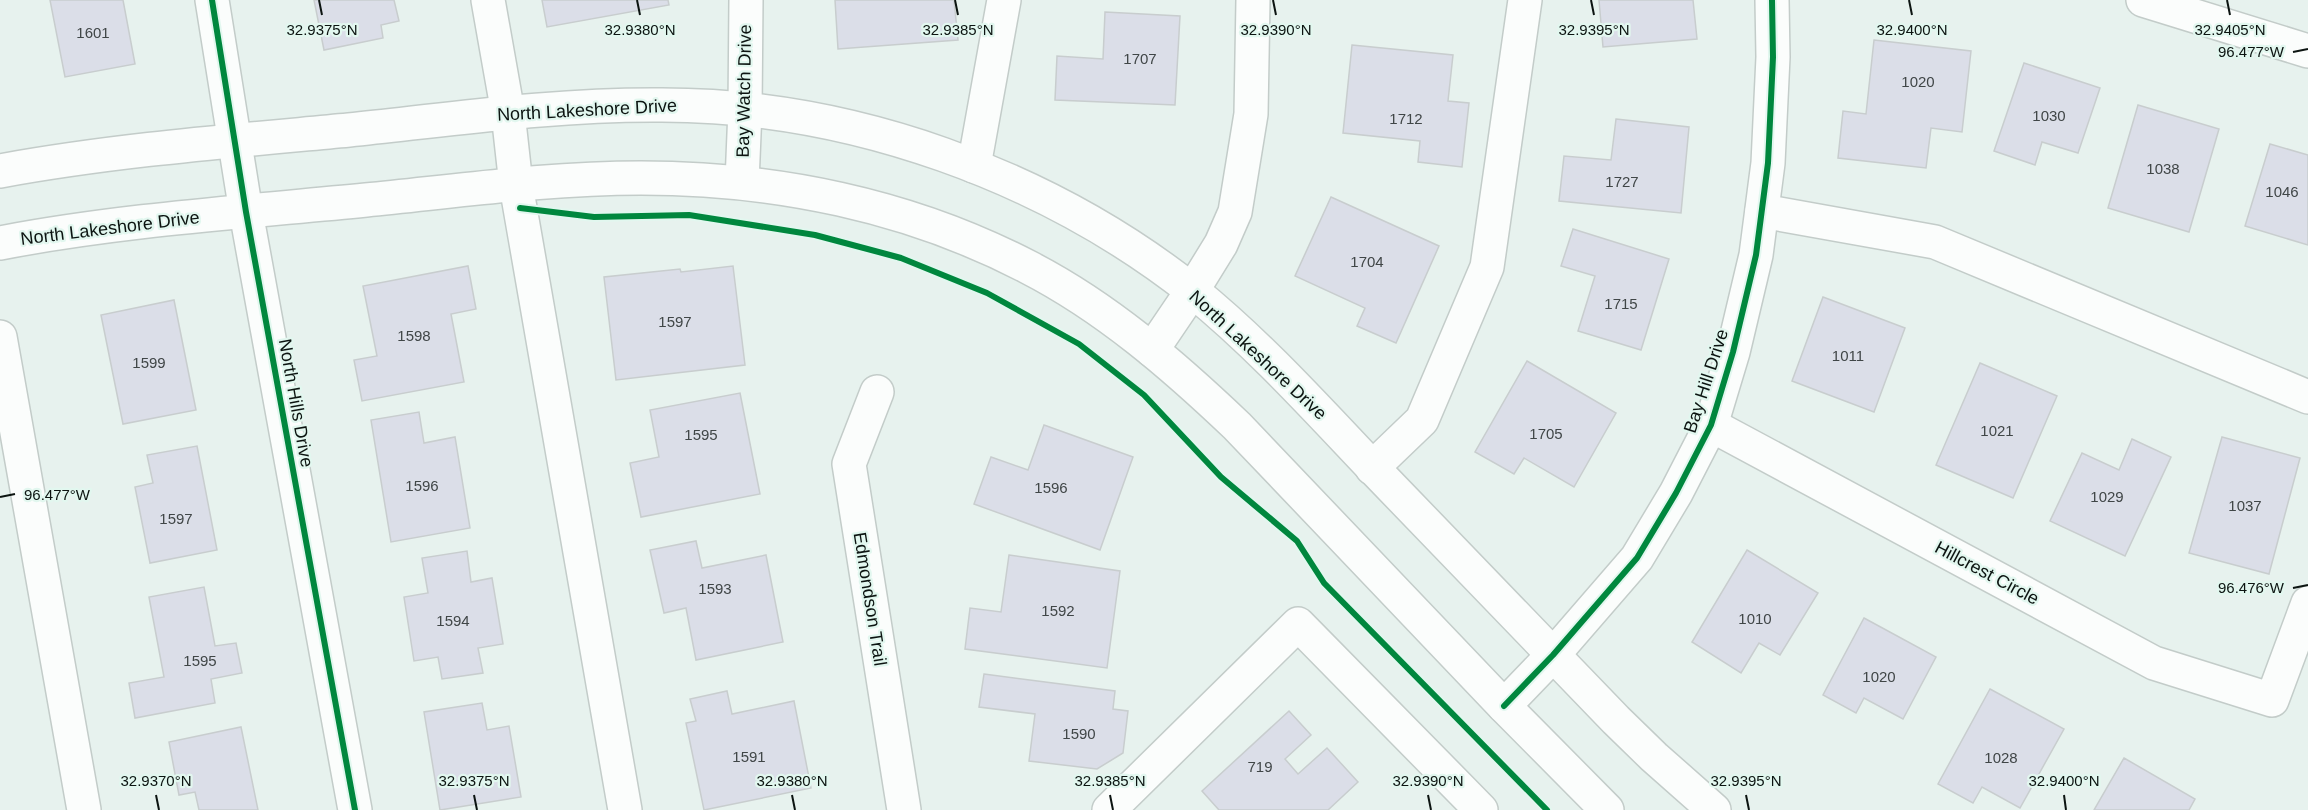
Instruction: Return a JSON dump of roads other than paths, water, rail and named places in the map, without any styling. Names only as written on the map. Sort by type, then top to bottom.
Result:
[{"type":"main road","name":"North Hills Drive","points":[[212,0],[246,212],[356,810]]},
{"type":"main road","points":[[488,0],[508,113],[516,185],[625,810]]},
{"type":"main road","name":"Bay Watch Drive","points":[[742,182],[746,0]]},
{"type":"main road","points":[[974,166],[1004,0]]},
{"type":"main road","points":[[1152,350],[1221,244],[1235,212],[1251,114],[1253,0]]},
{"type":"main road","points":[[1372,468],[1422,420],[1487,267],[1525,0]]},
{"type":"main road","name":"Bay Hill Drive","points":[[1504,706],[1553,655],[1637,558],[1676,493],[1711,425],[1733,352],[1756,255],[1768,163],[1773,57],[1772,0]]},
{"type":"main road","points":[[2143,0],[2308,51]]},
{"type":"main road","name":"North Lakeshore Drive","points":[[0,171],[89,156],[508,113],[627,105],[708,106],[841,125],[892,138],[974,166],[1092,224],[1192,291],[1253,346],[1320,412],[1654,758],[1714,810]]},
{"type":"main road","name":"North Lakeshore Drive","points":[[0,243],[68,231],[246,212],[516,185],[641,178],[742,182],[859,202],[922,220],[1029,267],[1079,297],[1152,350],[1237,426],[1504,706],[1607,810]]},
{"type":"main road","points":[[1762,211],[1935,242],[2308,397]]},
{"type":"main road","points":[[0,337],[84,810]]},
{"type":"main road","name":"Edmondson Trail","points":[[877,392],[849,464],[904,810]]},
{"type":"main road","name":"Hillcrest Circle","points":[[1711,425],[2154,663],[2272,700],[2308,603]]},
{"type":"main road","points":[[1109,810],[1298,624],[1481,810]]}]
